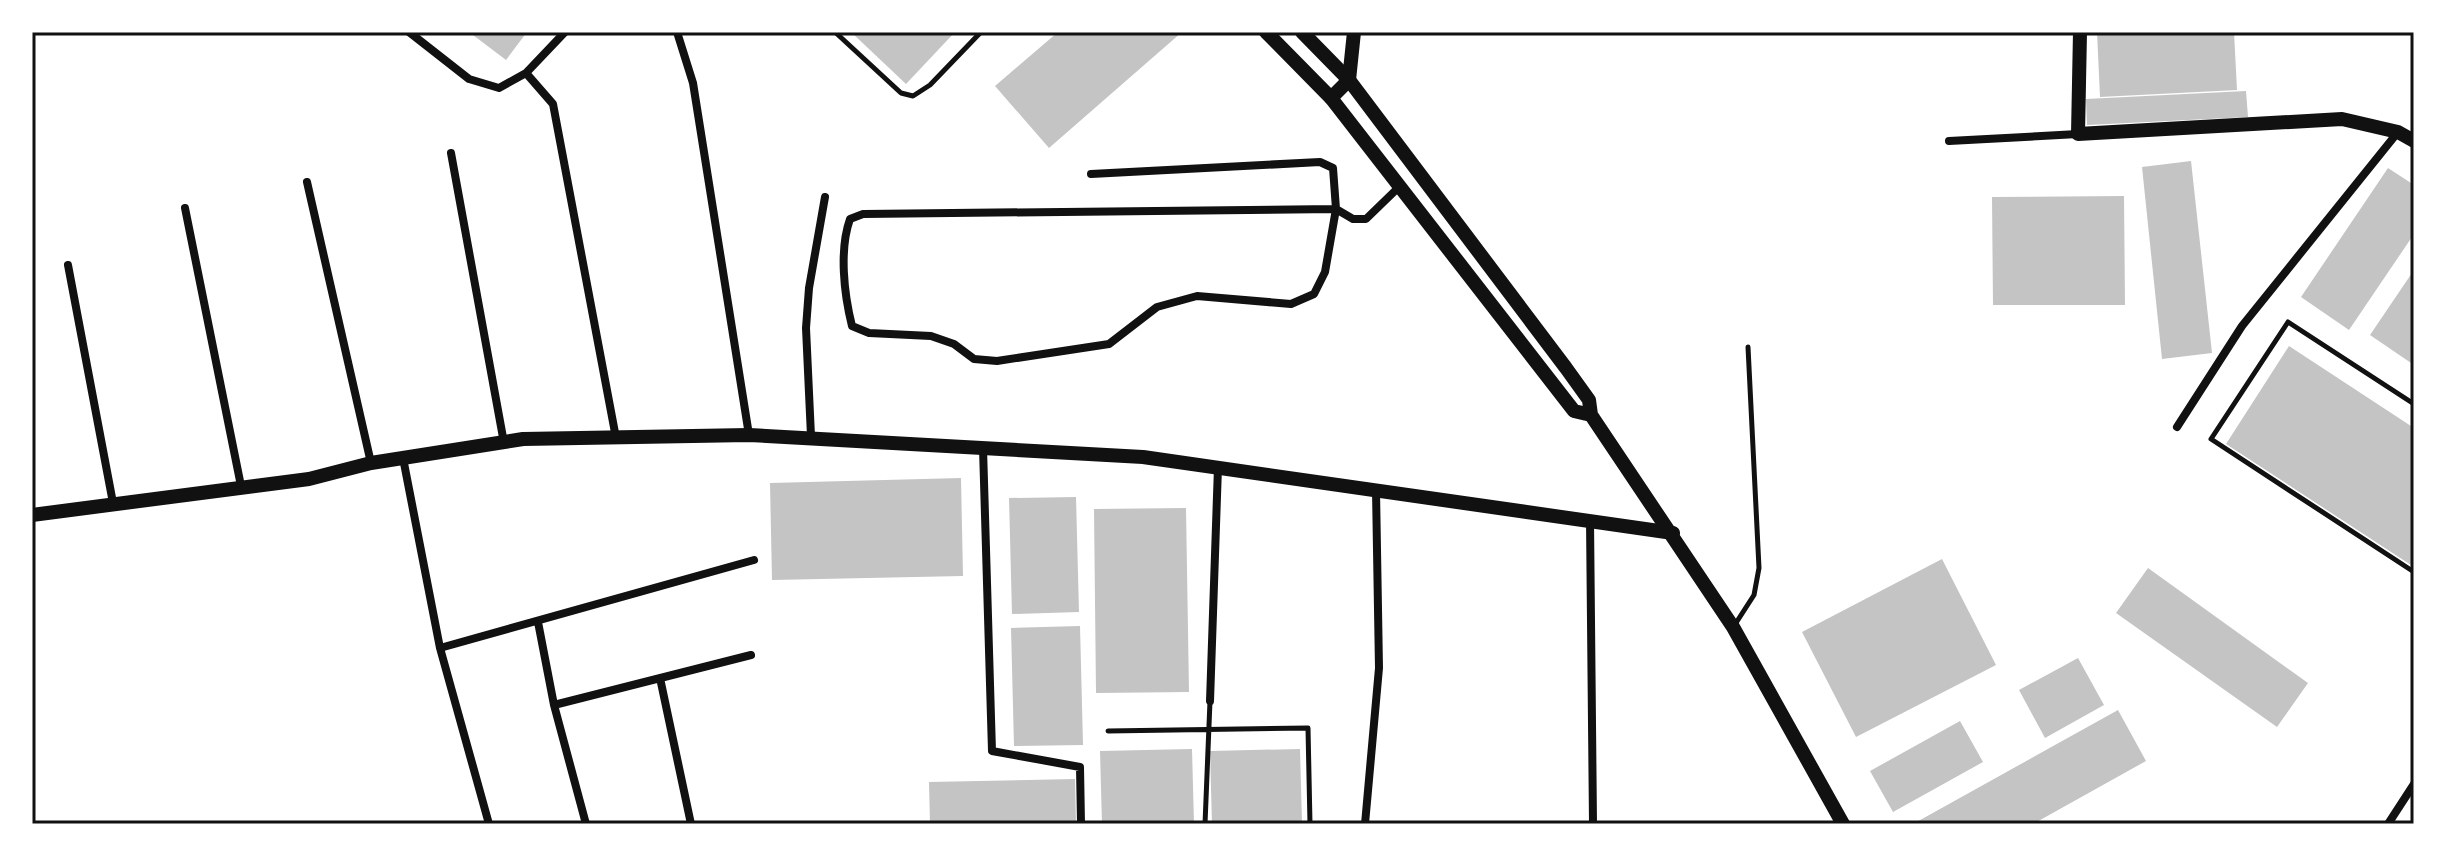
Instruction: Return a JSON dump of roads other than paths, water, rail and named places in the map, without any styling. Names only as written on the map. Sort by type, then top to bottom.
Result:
[{"type":"street","points":[[409,32],[469,79],[499,88],[526,73],[565,32]]},
{"type":"street","points":[[677,32],[693,83],[749,435]]},
{"type":"street","points":[[1266,32],[1331,98],[1574,411],[1591,415]]},
{"type":"street","points":[[1302,32],[1349,80],[1589,400],[1591,415],[1673,533],[1733,627],[1843,824]]},
{"type":"street","points":[[1331,98],[1349,80],[1354,32]]},
{"type":"street","points":[[2078,134],[2080,32]]},
{"type":"street","points":[[526,73],[553,104],[616,438]]},
{"type":"street","points":[[1949,141],[2342,119],[2398,132],[2414,141]]},
{"type":"street","points":[[2177,427],[2242,326],[2398,132]]},
{"type":"street","points":[[451,153],[504,443]]},
{"type":"street","points":[[1091,174],[1320,162],[1333,168],[1336,209],[1325,272],[1314,294],[1291,304],[1197,296],[1157,307],[1109,344],[997,361],[974,359],[954,344],[931,336],[869,333],[852,326],[847,304],[845,234],[850,219],[863,214],[1336,209],[1353,219],[1366,219],[1399,187]]},
{"type":"street","points":[[307,182],[371,463]]},
{"type":"street","points":[[811,436],[806,328],[809,288],[825,197]]},
{"type":"street","points":[[185,208],[241,486]]},
{"type":"street","points":[[68,265],[113,503]]},
{"type":"street","points":[[32,515],[309,479],[371,463],[504,443],[749,435],[811,436],[1143,457],[1673,533]]},
{"type":"street","points":[[983,447],[992,751],[1080,767],[1081,824]]},
{"type":"street","points":[[403,458],[440,648],[489,824]]},
{"type":"street","points":[[1210,701],[1218,467]]},
{"type":"street","points":[[1365,824],[1379,668],[1376,489]]},
{"type":"street","points":[[1590,520],[1593,824]]},
{"type":"street","points":[[440,648],[754,560]]},
{"type":"street","points":[[538,622],[554,705],[586,824]]},
{"type":"street","points":[[554,705],[751,655]]},
{"type":"street","points":[[660,678],[691,824]]},
{"type":"street","points":[[2388,824],[2414,784]]},
{"type":"lane","points":[[835,32],[901,93],[913,96],[930,85],[981,32]]},
{"type":"lane","points":[[2414,404],[2288,322],[2211,439],[2414,572]]},
{"type":"lane","points":[[1733,627],[1754,595],[1759,568],[1748,347]]},
{"type":"lane","points":[[1205,824],[1210,701]]},
{"type":"lane","points":[[1108,731],[1208,732],[1308,728],[1310,824]]}]
